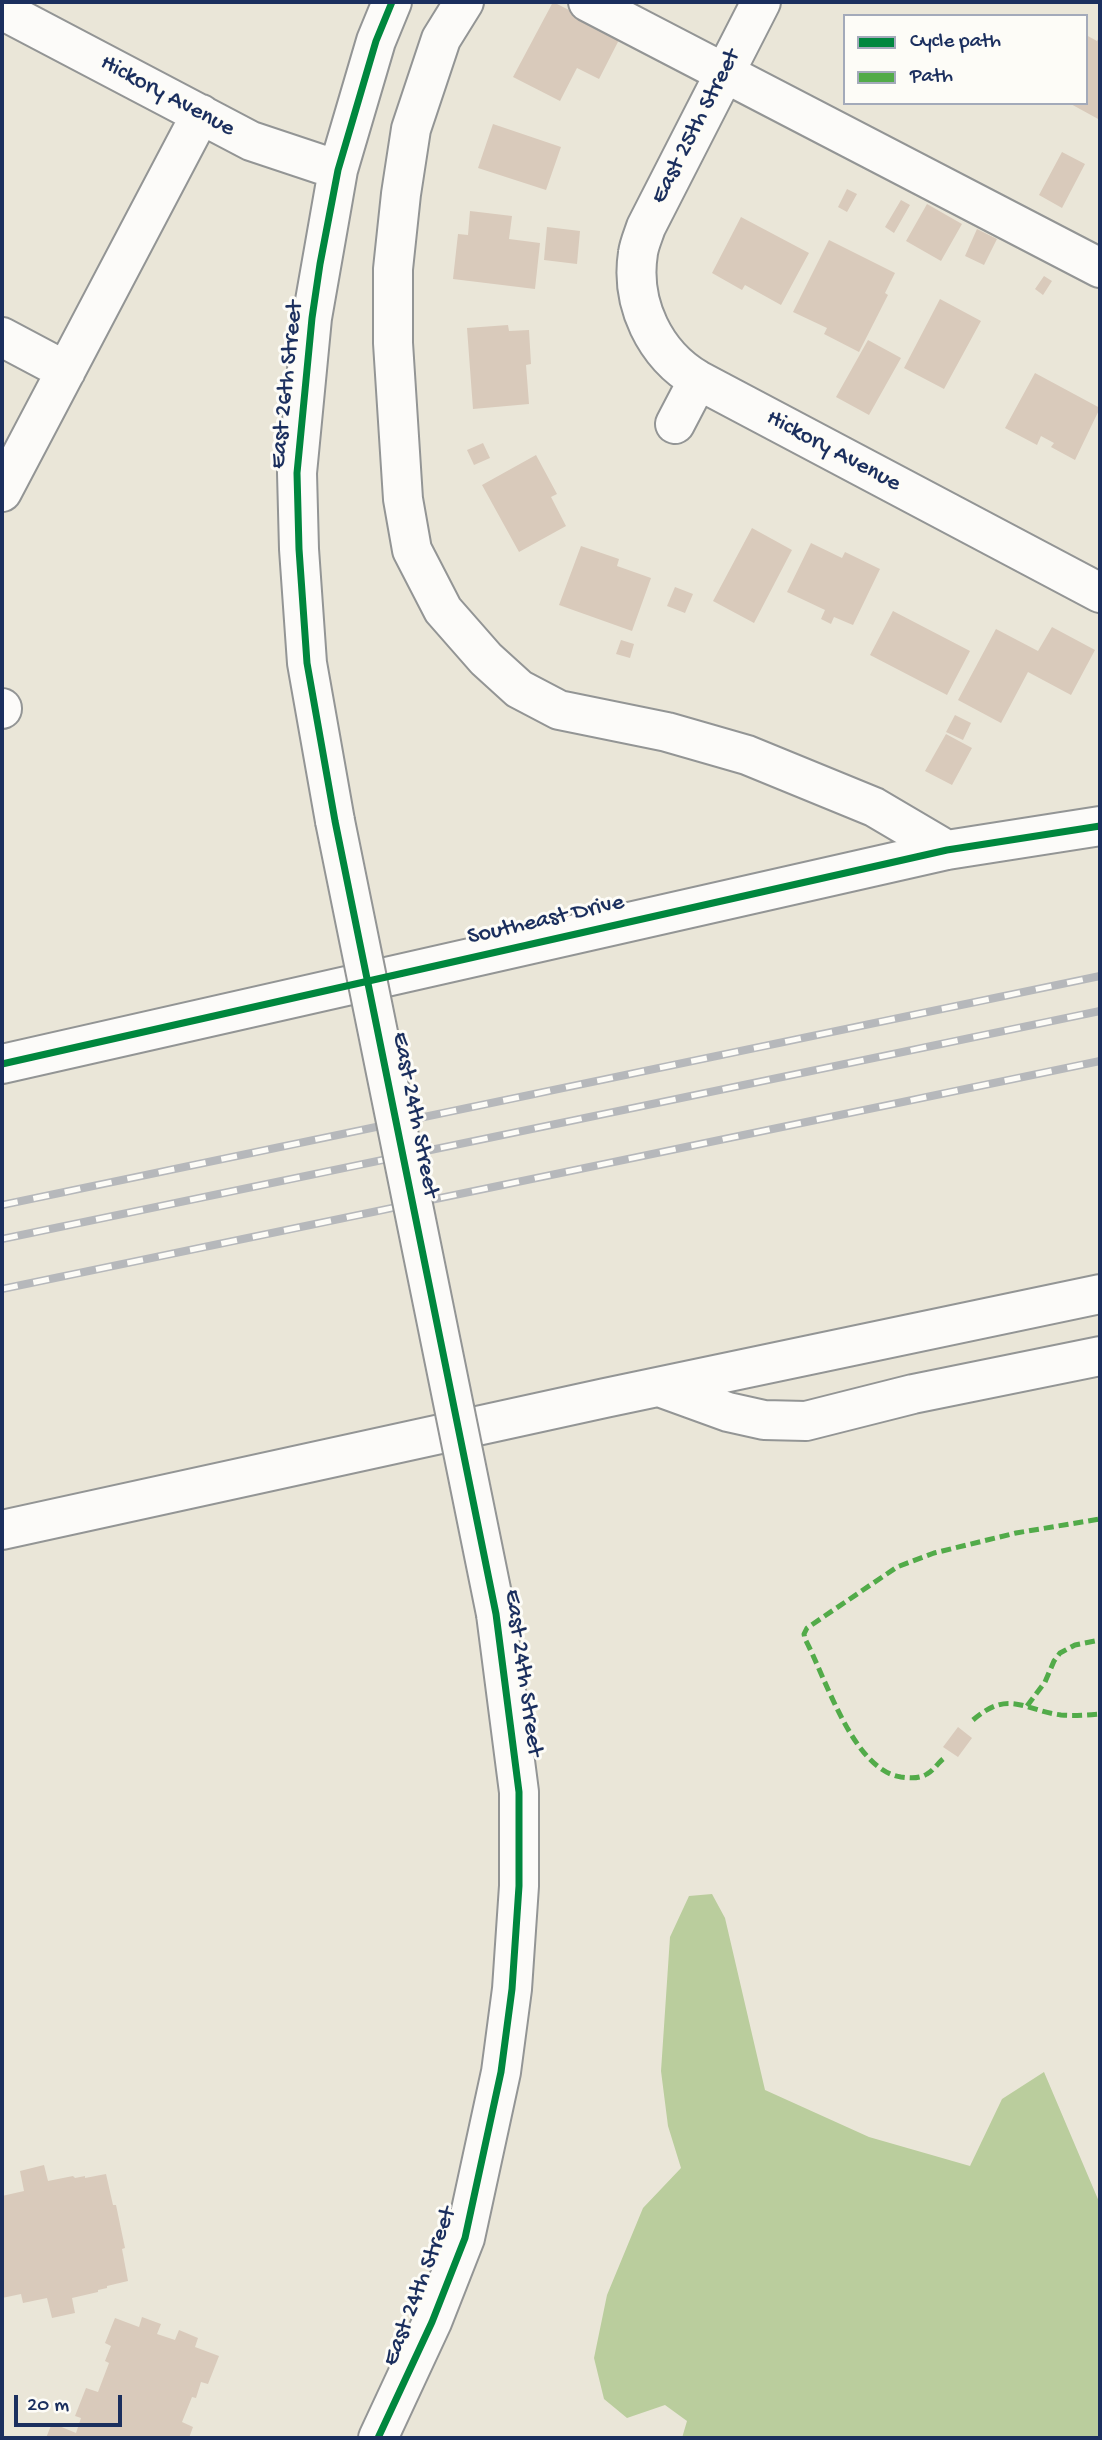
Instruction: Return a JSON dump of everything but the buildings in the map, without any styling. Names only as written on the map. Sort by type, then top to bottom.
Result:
[{"type":"street","name":"East 26th Street","points":[[335,821],[307,663],[297,473],[312,318],[338,170],[376,41],[392,2]]},
{"type":"street","points":[[464,2],[442,39],[411,129],[393,269],[393,343],[403,499],[412,550],[443,610],[486,659],[519,689],[559,710],[667,732],[747,755],[874,807],[947,850]]},
{"type":"street","points":[[589,2],[1100,268]]},
{"type":"street","name":"East 25th Street","points":[[638,253],[646,227],[761,2]]},
{"type":"street","name":"Hickory Avenue","points":[[2,10],[269,149],[338,170]]},
{"type":"street","points":[[2,492],[201,114]]},
{"type":"street","name":"Hickory Avenue","points":[[638,253],[637,278],[641,303],[654,338],[681,370],[1100,593]]},
{"type":"street","points":[[2,337],[66,371]]},
{"type":"street","points":[[674,424],[698,380]]},
{"type":"street","name":"East 24th Street","points":[[335,821],[496,1614],[519,1805],[519,1886],[512,1989],[500,2072],[465,2238],[432,2322],[395,2407],[378,2438]]},
{"type":"street","name":"Southeast Drive","points":[[2,1064],[947,850],[1100,826]]},
{"type":"street","points":[[2,1530],[1100,1294]]},
{"type":"street","points":[[659,1387],[728,1412],[764,1420],[806,1421],[914,1394],[1100,1356]]},
{"type":"green space","points":[[712,1894],[725,1918],[765,2090],[869,2137],[970,2166],[1002,2099],[1044,2072],[1100,2204],[1100,2438],[682,2438],[687,2421],[665,2405],[627,2418],[604,2399],[594,2358],[607,2295],[643,2208],[681,2168],[668,2126],[661,2071],[670,1937],[689,1896]]},
{"type":"railway","points":[[2,1205],[1100,976]]},
{"type":"railway","points":[[2,1239],[1100,1011]]},
{"type":"railway","points":[[2,1289],[1100,1061]]},
{"type":"marked path","points":[[943,1759],[927,1774],[911,1778],[884,1771],[869,1758],[855,1741],[832,1698],[805,1639],[807,1628],[897,1567],[934,1553],[1016,1533],[1100,1519]]},
{"type":"marked path","points":[[1027,1706],[1045,1682],[1060,1653],[1075,1645],[1100,1640]]},
{"type":"marked path","points":[[973,1720],[997,1705],[1007,1703],[1061,1715],[1100,1714]]},
{"type":"cycle path","points":[[378,2438],[432,2322],[465,2238],[501,2072],[512,1989],[519,1886],[519,1792],[496,1614],[335,821],[307,663],[299,549],[297,473],[320,264],[338,170],[376,41],[392,2]]},
{"type":"cycle path","points":[[2,1064],[947,850],[1100,826]]}]
